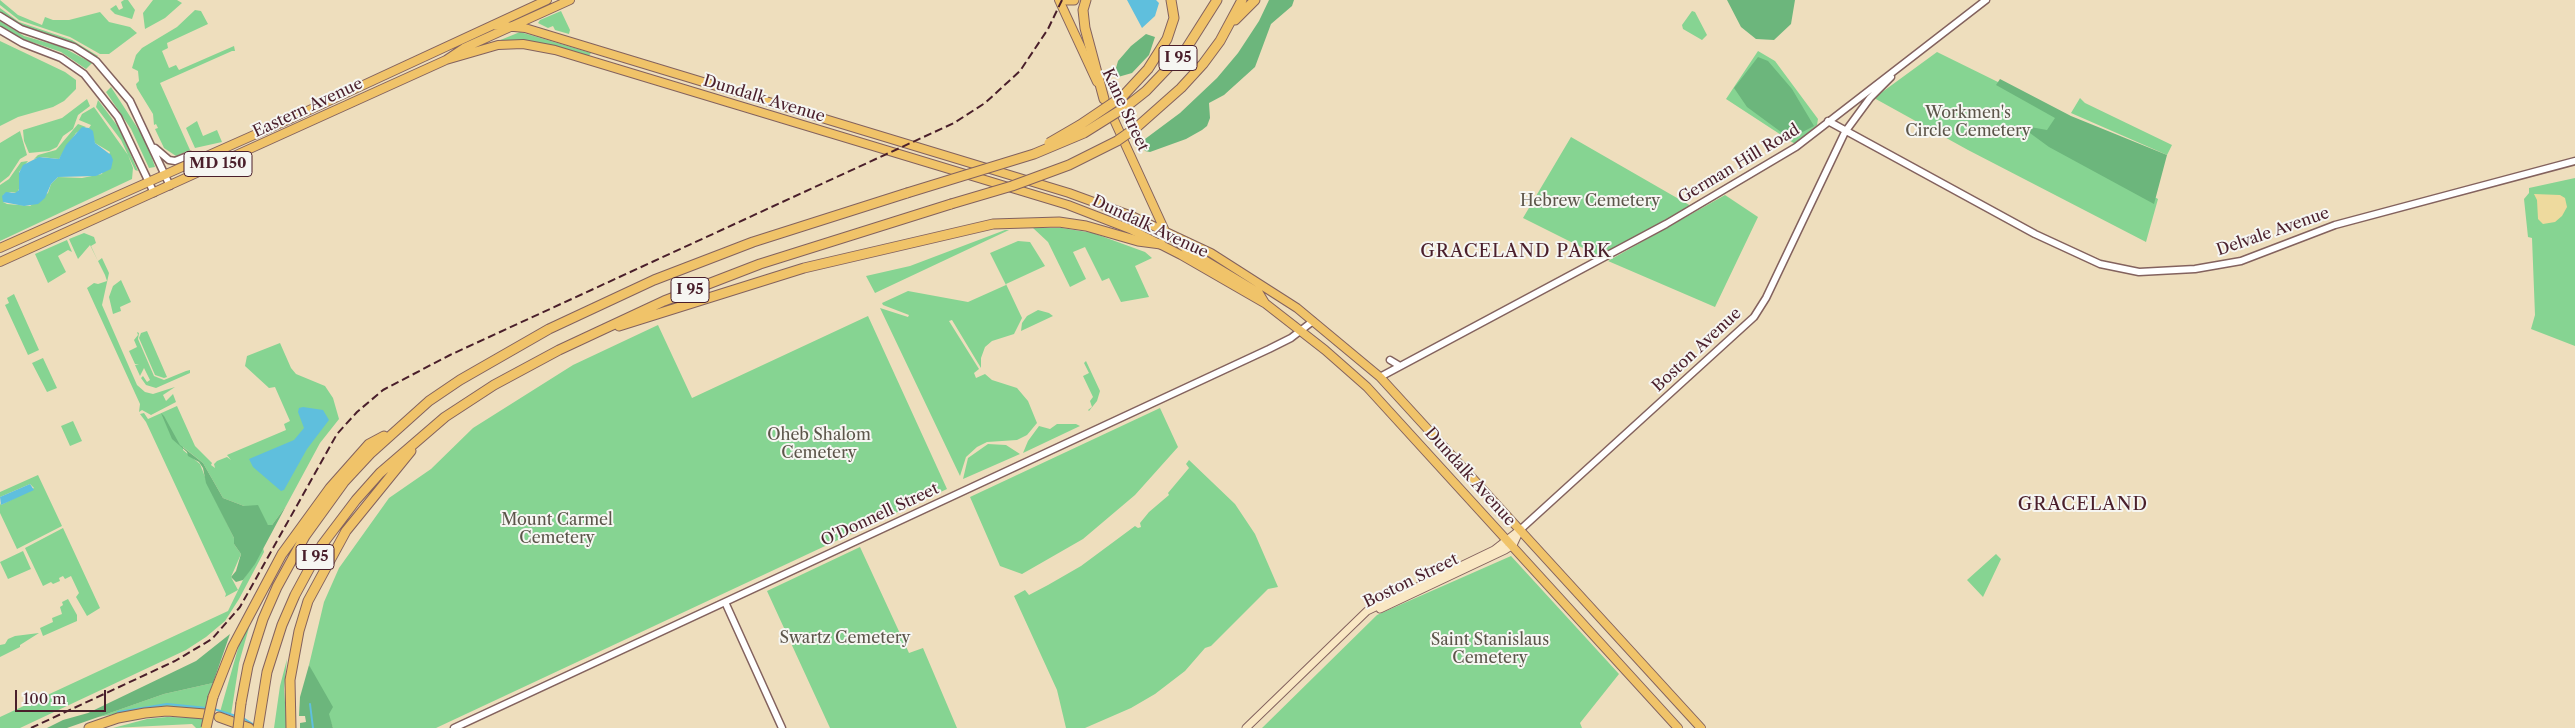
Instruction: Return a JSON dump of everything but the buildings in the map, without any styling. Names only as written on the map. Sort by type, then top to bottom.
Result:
[{"type":"highway","points":[[1066,0],[1074,0]]},
{"type":"highway","points":[[1086,0],[1083,10],[1085,28],[1104,99]]},
{"type":"highway","points":[[1003,165],[1058,138],[1123,96],[1148,70],[1167,39],[1174,18],[1171,0]]},
{"type":"highway","name":"I 95","points":[[238,728],[248,666],[261,626],[291,560],[318,516],[344,482],[396,430],[429,401],[460,380],[549,329],[662,277],[816,221],[1003,165],[1060,144],[1105,121],[1146,91],[1186,49],[1218,0]]},
{"type":"highway","name":"I 95","points":[[258,728],[267,672],[282,625],[315,558],[337,524],[356,500],[380,473],[423,435],[488,389],[558,350],[600,329],[706,284],[825,242],[1012,186],[1069,165],[1117,141],[1137,127],[1181,88],[1203,64],[1242,0]]},
{"type":"highway","points":[[1227,27],[1255,0]]},
{"type":"highway","points":[[558,350],[668,309],[863,253],[969,228],[1038,221],[1086,226],[1138,241],[1161,244]]},
{"type":"highway","points":[[206,728],[213,697],[221,674],[248,614],[297,531],[330,488],[369,444],[396,430]]},
{"type":"highway","points":[[291,728],[290,680],[297,639],[308,601],[346,531],[423,435]]},
{"type":"highway","points":[[89,728],[126,717],[167,712],[205,714]]},
{"type":"highway","points":[[100,728],[126,717]]},
{"type":"highway","points":[[219,717],[248,728]]},
{"type":"main road","name":"Eastern Avenue","points":[[0,248],[149,183],[547,0]]},
{"type":"main road","name":"Eastern Avenue","points":[[0,262],[154,194],[446,60],[464,48],[570,0]]},
{"type":"main road","name":"Kane Street","points":[[1059,0],[1165,231]]},
{"type":"main road","name":"Dundalk Avenue","points":[[493,25],[525,28],[1069,193],[1165,231],[1245,273],[1313,321],[1380,377],[1701,728]]},
{"type":"main road","name":"Dundalk Avenue","points":[[446,60],[483,48],[522,44],[544,47],[1068,205],[1102,217],[1161,244],[1266,304],[1325,350],[1379,400],[1511,542],[1678,728]]},
{"type":"main road","points":[[589,60],[601,52]]},
{"type":"main road","points":[[1165,231],[1186,249],[1259,293],[1266,304]]},
{"type":"main road","name":"Boston Street","points":[[1246,728],[1369,615],[1511,542],[1521,529]]},
{"type":"main road","name":"Boston Street","points":[[1252,728],[1287,691]]},
{"type":"street","name":"German Hill Road","points":[[1380,377],[1722,192],[1796,147],[1986,0]]},
{"type":"street","points":[[0,16],[21,29],[74,47],[96,61],[130,101],[170,186]]},
{"type":"street","points":[[0,30],[22,43],[61,58],[84,74],[118,117],[154,194]]},
{"type":"street","name":"Boston Avenue","points":[[1521,529],[1754,317],[1766,298],[1845,132],[1874,93],[1913,58]]},
{"type":"street","name":"Delvale Avenue","points":[[1828,121],[2012,223],[2055,244],[2108,266],[2146,272],[2195,269],[2241,261],[2335,225],[2575,161]]},
{"type":"street","points":[[152,146],[169,160],[175,161],[190,155],[199,160]]},
{"type":"street","name":"O'Donnell Street","points":[[454,728],[1269,349],[1301,331],[1313,321]]},
{"type":"street","points":[[1390,360],[1400,366]]},
{"type":"street","points":[[724,602],[782,728]]},
{"type":"green space","points":[[0,0],[18,15],[42,25],[45,17],[53,20],[69,20],[100,12],[109,22],[130,27],[137,33],[109,54],[100,54],[70,37],[19,20],[0,5]]},
{"type":"green space","points":[[128,0],[135,10],[132,19],[115,14],[110,9],[116,5],[119,10],[123,8],[121,2]]},
{"type":"green space","points":[[153,0],[177,0],[182,3],[165,18],[145,29],[143,13]]},
{"type":"green space","points":[[1269,0],[1294,0],[1292,6],[1271,24],[1255,67],[1224,95],[1209,103],[1210,118],[1207,126],[1186,139],[1150,152],[1145,151],[1141,142],[1180,113],[1217,78],[1238,53],[1259,21]]},
{"type":"green space","points":[[1727,0],[1795,0],[1791,24],[1774,40],[1756,39],[1741,27]]},
{"type":"green space","points":[[0,8],[19,22],[72,40],[98,56],[96,58],[22,27],[0,12]]},
{"type":"green space","points":[[195,10],[201,11],[208,24],[167,43],[168,48],[162,51],[169,68],[176,65],[179,70],[234,46],[235,51],[160,83],[190,150],[176,156],[164,148],[155,129],[158,128],[156,124],[154,125],[153,114],[137,88],[136,84],[139,81],[138,71],[132,68],[136,55],[142,48],[177,27]]},
{"type":"green space","points":[[561,11],[570,30],[569,34],[555,30],[553,26],[548,28],[538,23],[540,20]]},
{"type":"green space","points":[[1692,11],[1695,12],[1707,35],[1702,40],[1683,29],[1682,25]]},
{"type":"green space","points":[[0,21],[24,36],[62,47],[92,63],[86,69],[61,52],[20,38],[0,26]]},
{"type":"green space","points":[[520,32],[591,53],[588,57],[498,41]]},
{"type":"green space","points":[[1146,34],[1155,37],[1149,55],[1132,73],[1118,77],[1114,75],[1118,61],[1131,46]]},
{"type":"green space","points":[[0,41],[65,72],[76,80],[76,89],[64,101],[53,107],[18,117],[0,126]]},
{"type":"green space","points":[[1758,51],[1775,61],[1818,119],[1817,125],[1795,144],[1726,99]]},
{"type":"green space","name":"Workmen's Circle Cemetery","points":[[1937,52],[2065,115],[2052,141],[2158,199],[2146,242],[1968,150],[1874,98]]},
{"type":"green space","points":[[1758,57],[1768,61],[1792,89],[1814,126],[1795,136],[1781,132],[1747,107],[1734,88]]},
{"type":"green space","points":[[2000,79],[2071,116],[2167,155],[2154,204],[2049,147],[2019,125],[2047,130],[2055,118],[1996,85]]},
{"type":"green space","points":[[111,87],[146,141],[155,167],[149,168],[131,129],[106,92]]},
{"type":"green space","points":[[2080,98],[2085,103],[2172,145],[2167,155],[2071,113]]},
{"type":"green space","points":[[87,99],[90,106],[78,115],[73,129],[63,136],[57,147],[49,151],[29,153],[24,141],[23,130],[62,118]]},
{"type":"green space","points":[[98,100],[119,128],[138,171],[135,170],[121,140],[96,107]]},
{"type":"green space","points":[[94,107],[128,155],[133,168],[132,179],[0,241],[0,185],[9,179],[21,162],[28,161],[19,172],[20,187],[17,193],[11,192],[3,195],[3,202],[7,204],[30,206],[48,193],[51,184],[58,177],[82,178],[102,174],[110,152],[95,143],[89,128],[91,125],[79,120],[82,114]]},
{"type":"green space","points":[[197,121],[203,136],[217,130],[222,142],[195,148],[186,128]]},
{"type":"green space","points":[[78,124],[86,127],[76,133],[59,159],[42,157],[34,159],[38,155],[56,150]]},
{"type":"green space","points":[[20,131],[27,155],[20,159],[9,176],[0,183],[0,143]]},
{"type":"green space","name":"Hebrew Cemetery","points":[[1571,137],[1691,206],[1599,256],[1523,218]]},
{"type":"green space","points":[[2575,178],[2575,346],[2531,329],[2535,315],[2532,238],[2528,237],[2524,199],[2529,193],[2529,188]]},
{"type":"green space","name":"Hebrew Cemetery","points":[[1725,195],[1758,217],[1715,307],[1608,261]]},
{"type":"green space","points":[[1033,228],[1062,228],[1093,233],[1145,252],[1152,258],[1135,266],[1149,297],[1121,302],[1109,278],[1102,281],[1085,247],[1073,252],[1086,279],[1070,287],[1048,242]]},
{"type":"green space","points":[[1009,230],[875,293],[866,276],[910,266]]},
{"type":"green space","points":[[84,233],[94,237],[96,243],[91,246],[98,261],[90,245],[78,259],[69,239]]},
{"type":"green space","points":[[67,240],[72,252],[68,250],[58,256],[66,272],[48,283],[35,254]]},
{"type":"green space","points":[[1018,241],[1030,242],[1045,266],[1006,284],[1022,318],[1014,334],[992,341],[985,347],[981,358],[981,368],[952,320],[949,321],[979,369],[974,373],[976,378],[985,374],[992,380],[1017,388],[1028,401],[1037,423],[1027,435],[1017,440],[987,442],[977,447],[966,457],[960,476],[880,308],[908,317],[909,315],[882,303],[908,291],[968,302],[1006,285],[990,253]]},
{"type":"green space","points":[[102,258],[109,273],[102,305],[137,385],[145,392],[153,394],[175,387],[163,395],[166,401],[173,394],[176,402],[151,415],[142,410],[139,412],[140,404],[87,288],[94,283],[98,284],[107,281],[98,261]]},
{"type":"green space","points":[[121,280],[131,302],[120,307],[121,311],[113,314],[109,297],[113,286]]},
{"type":"green space","points":[[14,294],[39,350],[28,355],[5,305],[9,303],[7,298]]},
{"type":"green space","points":[[1038,310],[1053,316],[1021,331],[1022,323],[1027,316]]},
{"type":"green space","points":[[868,316],[947,489],[436,728],[333,728],[309,665],[324,602],[339,568],[389,498],[431,469],[473,428],[573,365],[658,325],[692,398]]},
{"type":"green space","points":[[147,331],[167,377],[155,375],[139,338],[141,333]]},
{"type":"green space","points":[[137,332],[139,333],[138,339],[154,376],[164,380],[190,370],[190,373],[156,388],[146,385],[141,378],[143,376],[147,382],[150,380],[144,368],[140,376],[135,365],[139,365],[135,364],[129,351],[137,347],[134,340],[138,335]]},
{"type":"green space","points":[[280,343],[291,368],[296,374],[325,386],[333,398],[339,419],[320,443],[286,506],[272,525],[268,525],[244,506],[223,498],[203,463],[183,447],[183,450],[200,464],[234,538],[234,544],[241,554],[231,577],[238,590],[225,597],[226,594],[146,422],[140,414],[144,413],[148,419],[177,406],[195,446],[212,463],[211,465],[215,468],[214,464],[217,461],[227,457],[231,460],[227,455],[286,430],[284,424],[290,421],[275,387],[269,388],[245,366],[247,356]]},
{"type":"green space","points":[[43,358],[57,388],[47,392],[32,363]]},
{"type":"green space","points":[[1086,361],[1100,391],[1097,401],[1089,411],[1092,407],[1090,401],[1093,397],[1083,376],[1089,373],[1084,363]]},
{"type":"green space","points":[[1160,408],[1178,447],[1135,495],[1083,539],[1022,574],[1000,566],[970,497]]},
{"type":"green space","points":[[161,413],[180,445],[203,463],[223,498],[244,506],[258,505],[268,525],[272,525],[286,506],[255,564],[243,580],[236,582],[231,577],[236,571],[241,554],[234,544],[234,538],[206,483],[203,468],[199,462],[188,456],[187,452],[172,439]]},
{"type":"green space","points":[[73,421],[82,441],[70,446],[61,426]]},
{"type":"green space","points":[[1057,424],[1076,424],[1080,426],[1023,453],[1028,441],[1039,426],[1050,429]]},
{"type":"green space","points":[[988,444],[1006,445],[1020,454],[963,479],[968,458]]},
{"type":"green space","points":[[1189,460],[1235,504],[1255,534],[1278,587],[1268,589],[1211,646],[1205,648],[1185,671],[1155,694],[1131,708],[1085,728],[1066,728],[1057,690],[1014,596],[1025,590],[1029,595],[1048,585],[1081,566],[1135,526],[1141,527],[1140,523],[1149,512],[1169,495],[1168,493],[1189,468],[1186,464]]},
{"type":"green space","points":[[38,475],[62,526],[17,549],[0,513],[0,503],[1,505],[34,488],[30,484],[0,497],[0,492]]},
{"type":"green space","points":[[63,528],[100,608],[87,616],[76,597],[79,593],[71,576],[65,579],[63,576],[59,578],[60,581],[53,584],[51,582],[43,586],[25,548]]},
{"type":"green space","name":"Swartz Cemetery","points":[[860,547],[909,653],[923,648],[957,728],[830,728],[767,591]]},
{"type":"green space","points":[[263,548],[264,552],[225,621],[206,637],[186,650],[20,728],[0,728],[0,717],[228,611],[243,580]]},
{"type":"green space","points":[[23,551],[31,569],[8,579],[0,562]]},
{"type":"green space","points":[[1996,554],[2001,559],[1983,597],[1967,580]]},
{"type":"green space","name":"Saint Stanislaus Cemetery","points":[[1511,556],[1619,674],[1580,723],[1582,728],[1262,728],[1377,615]]},
{"type":"green space","points":[[68,599],[77,615],[77,621],[43,636],[40,628],[53,622],[52,618],[62,614],[60,607],[63,605],[62,602]]},
{"type":"green space","points":[[250,624],[239,663],[231,715],[220,712],[239,645]]},
{"type":"green space","points":[[39,633],[20,645],[20,647],[0,657],[0,645],[5,644],[8,639],[15,636]]},
{"type":"green space","points":[[230,634],[213,683],[164,694],[67,728],[47,728],[63,720],[88,713],[196,661]]},
{"type":"green space","points":[[287,659],[284,689],[287,728],[274,728],[280,686]]},
{"type":"green space","points":[[309,665],[333,707],[329,714],[333,728],[300,728],[300,723],[306,722],[305,716],[299,716],[300,697]]},
{"type":"green space","points":[[213,683],[206,710],[148,708],[98,717],[164,694]]},
{"type":"green space","points":[[167,717],[204,718],[202,728],[196,728],[192,724],[113,728],[147,719]]},
{"type":"sand","points":[[2534,194],[2560,195],[2565,198],[2567,207],[2562,216],[2555,222],[2543,224],[2538,219],[2537,200]]},
{"type":"water","points":[[1127,0],[1156,0],[1159,3],[1155,16],[1142,28]]},
{"type":"water","points":[[82,127],[93,131],[95,143],[111,155],[113,160],[111,169],[96,176],[58,177],[51,184],[45,198],[38,204],[24,206],[3,202],[2,196],[6,192],[15,193],[19,190],[19,173],[23,165],[39,157],[59,159],[66,145]]},
{"type":"water","points":[[299,408],[323,410],[329,420],[307,449],[284,490],[281,491],[253,467],[249,459],[294,440],[304,428],[298,412]]},
{"type":"water","points":[[30,484],[34,490],[1,505],[0,497]]},
{"type":"waterway","points":[[118,712],[167,704],[207,708]]},
{"type":"waterway","points":[[310,704],[313,728]]},
{"type":"waterway","points":[[214,709],[236,716]]},
{"type":"waterway","points":[[243,718],[256,726]]},
{"type":"railway","points":[[31,728],[175,661],[212,639],[240,607],[337,434],[357,412],[383,390],[450,355],[954,123],[985,103],[1020,71],[1048,29],[1062,0]]},
{"type":"district","name":"GRACELAND PARK","points":[[1516,252]]},
{"type":"district","name":"GRACELAND","points":[[2083,505]]},
{"type":"park label","name":"Oheb Shalom Cemetery","points":[[819,444]]},
{"type":"park label","name":"Mount Carmel Cemetery","points":[[557,529]]}]
